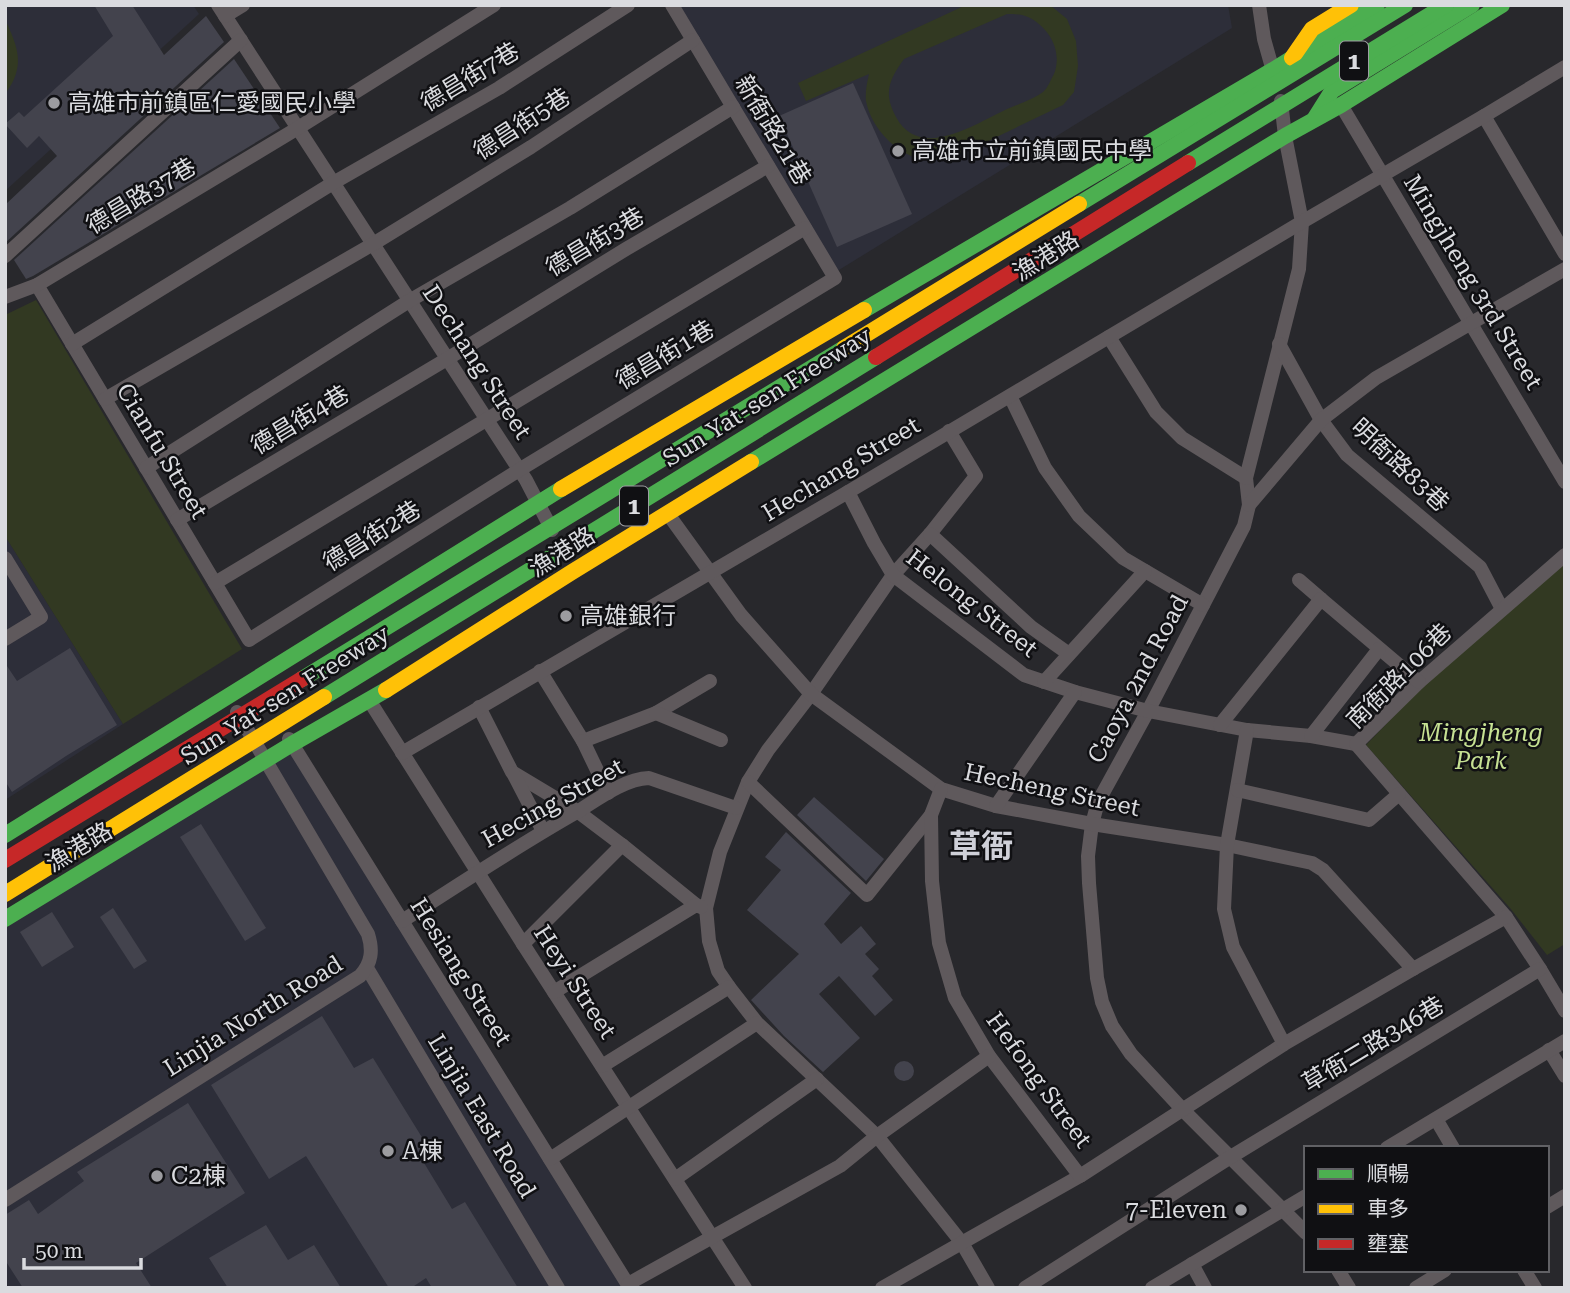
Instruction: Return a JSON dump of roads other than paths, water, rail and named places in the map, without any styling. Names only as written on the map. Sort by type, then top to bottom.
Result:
[{"type":"main road","points":[[1292,58],[1312,29],[1351,5]]},
{"type":"main road","name":"漁港路","points":[[5,835],[538,502],[1274,76],[1292,58],[1377,5]]},
{"type":"main road","name":"Sun Yat-sen Freeway","points":[[5,860],[1405,5]]},
{"type":"main road","name":"Sun Yat-sen Freeway","points":[[5,894],[1446,5]]},
{"type":"main road","points":[[1315,118],[1332,91],[1472,5]]},
{"type":"main road","name":"漁港路","points":[[5,919],[369,700],[572,572],[1502,5]]},
{"type":"street","points":[[222,11],[243,5]]},
{"type":"street","name":"德昌街7巷","points":[[72,344],[333,183],[499,88],[628,5]]},
{"type":"street","name":"新衙路21巷","points":[[672,5],[835,278]]},
{"type":"street","name":"Caoya 2nd Road","points":[[1259,5],[1264,39],[1282,107],[1302,222],[1296,283],[1246,478],[1248,505],[1244,526],[1098,802],[1088,856],[1097,978],[1102,1002],[1112,1026],[1131,1054],[1183,1110],[1304,1231]]},
{"type":"street","name":"德昌路37巷","points":[[5,297],[37,285],[298,128],[484,8]]},
{"type":"street","name":"Dechang Street","points":[[222,11],[519,470],[538,502],[572,572]]},
{"type":"street","points":[[5,256],[241,40]]},
{"type":"street","name":"德昌街5巷","points":[[105,399],[373,244],[531,146],[693,40]]},
{"type":"street","name":"Hechang Street","points":[[402,753],[1384,176],[1565,66]]},
{"type":"street","name":"Mingjheng 3rd Street","points":[[1341,105],[1565,482]]},
{"type":"street","points":[[146,468],[410,301],[570,208],[733,107]]},
{"type":"street","points":[[1484,116],[1565,254]]},
{"type":"street","name":"德昌街3巷","points":[[447,359],[768,166]]},
{"type":"street","points":[[215,583],[805,228]]},
{"type":"street","points":[[1248,505],[1321,420],[1376,378],[1565,269]]},
{"type":"street","name":"德昌街1巷","points":[[519,470],[835,278]]},
{"type":"street","name":"Cianfu Street","points":[[37,285],[248,640]]},
{"type":"street","points":[[1109,337],[1156,412],[1182,438],[1246,478]]},
{"type":"street","name":"明衙路83巷","points":[[1279,344],[1321,420],[1347,454],[1480,567],[1502,609]]},
{"type":"street","name":"德昌街4巷","points":[[177,520],[447,359]]},
{"type":"street","points":[[1010,396],[1045,468],[1079,516],[1123,558],[1203,605]]},
{"type":"street","points":[[949,431],[976,475],[894,575],[811,694],[768,750],[736,808],[701,906],[718,971],[729,988],[757,1024],[877,1136],[961,1243],[988,1288]]},
{"type":"street","name":"德昌街2巷","points":[[248,640],[519,470]]},
{"type":"street","name":"Helong Street","points":[[848,492],[894,575],[1024,675],[1075,692],[1148,711],[1247,730],[1311,736],[1356,744]]},
{"type":"street","name":"Hecheng Street","points":[[668,514],[741,615],[811,694],[941,789],[996,806],[1227,845],[1312,863],[1323,870],[1413,969]]},
{"type":"street","points":[[930,534],[1031,627],[1069,654]]},
{"type":"street","name":"南衙路106巷","points":[[1565,555],[1419,682],[1356,744],[1506,917],[1565,1011]]},
{"type":"street","points":[[5,558],[41,617],[5,639]]},
{"type":"street","points":[[1044,681],[1145,571]]},
{"type":"street","points":[[1299,580],[1419,682]]},
{"type":"street","points":[[1220,725],[1321,599]]},
{"type":"street","points":[[1311,736],[1379,649]]},
{"type":"street","points":[[540,671],[583,741],[608,793]]},
{"type":"street","name":"Hesiang Street","points":[[255,679],[292,744],[629,1286]]},
{"type":"street","points":[[583,741],[656,713],[710,681]]},
{"type":"street","points":[[996,806],[1075,692]]},
{"type":"street","name":"Linjia North Road","points":[[5,1200],[360,976],[367,968],[371,958],[368,934],[228,696]]},
{"type":"street","name":"Heyi Street","points":[[369,700],[745,1288]]},
{"type":"street","points":[[479,707],[543,831]]},
{"type":"street","points":[[656,713],[721,740]]},
{"type":"street","points":[[1247,730],[1227,845],[1224,909],[1233,947],[1283,1044]]},
{"type":"street","points":[[512,772],[577,811],[701,906]]},
{"type":"street","name":"Hecing Street","points":[[402,920],[543,831],[638,778],[649,778],[736,808]]},
{"type":"street","points":[[748,782],[867,895],[931,815]]},
{"type":"street","name":"Hefong Street","points":[[881,1288],[1080,1176],[989,1056],[955,998],[939,943],[932,881],[931,815],[941,789]]},
{"type":"street","points":[[1237,790],[1369,820],[1399,794]]},
{"type":"street","points":[[523,944],[622,845]]},
{"type":"street","points":[[554,992],[701,906]]},
{"type":"street","points":[[1080,1176],[1283,1044],[1506,917]]},
{"type":"street","name":"Linjia East Road","points":[[367,968],[558,1288]]},
{"type":"street","name":"草衙二路346巷","points":[[1025,1288],[1230,1158],[1540,968]]},
{"type":"street","points":[[601,1066],[729,988]]},
{"type":"street","points":[[550,1159],[757,1024]]},
{"type":"street","points":[[1390,1146],[1565,1041]]},
{"type":"street","points":[[1549,1050],[1565,1076]]},
{"type":"street","points":[[629,1286],[840,1166],[877,1136],[989,1056]]},
{"type":"street","points":[[675,1179],[817,1079]]},
{"type":"street","points":[[1436,1119],[1452,1146]]},
{"type":"street","points":[[1549,1206],[1565,1196]]},
{"type":"street","points":[[1152,1288],[1304,1197]]},
{"type":"street","points":[[1192,1265],[1205,1288]]},
{"type":"street","points":[[1339,1272],[1349,1288]]},
{"type":"street","points":[[1416,1288],[1442,1272]]},
{"type":"street","points":[[1525,1272],[1535,1288]]},
{"type":"place","name":"高雄市前鎮區仁愛國民小學","points":[[54,103]]},
{"type":"place","name":"高雄市立前鎮國民中學","points":[[898,151]]},
{"type":"place","name":"高雄銀行","points":[[566,616]]},
{"type":"place","name":"A棟","points":[[388,1151]]},
{"type":"place","name":"C2棟","points":[[157,1176]]},
{"type":"place","name":"7-Eleven","points":[[1241,1210]]},
{"type":"district","name":"草衙","points":[[981,846]]},
{"type":"park label","name":"Mingjheng Park","points":[[1481,747]]}]
